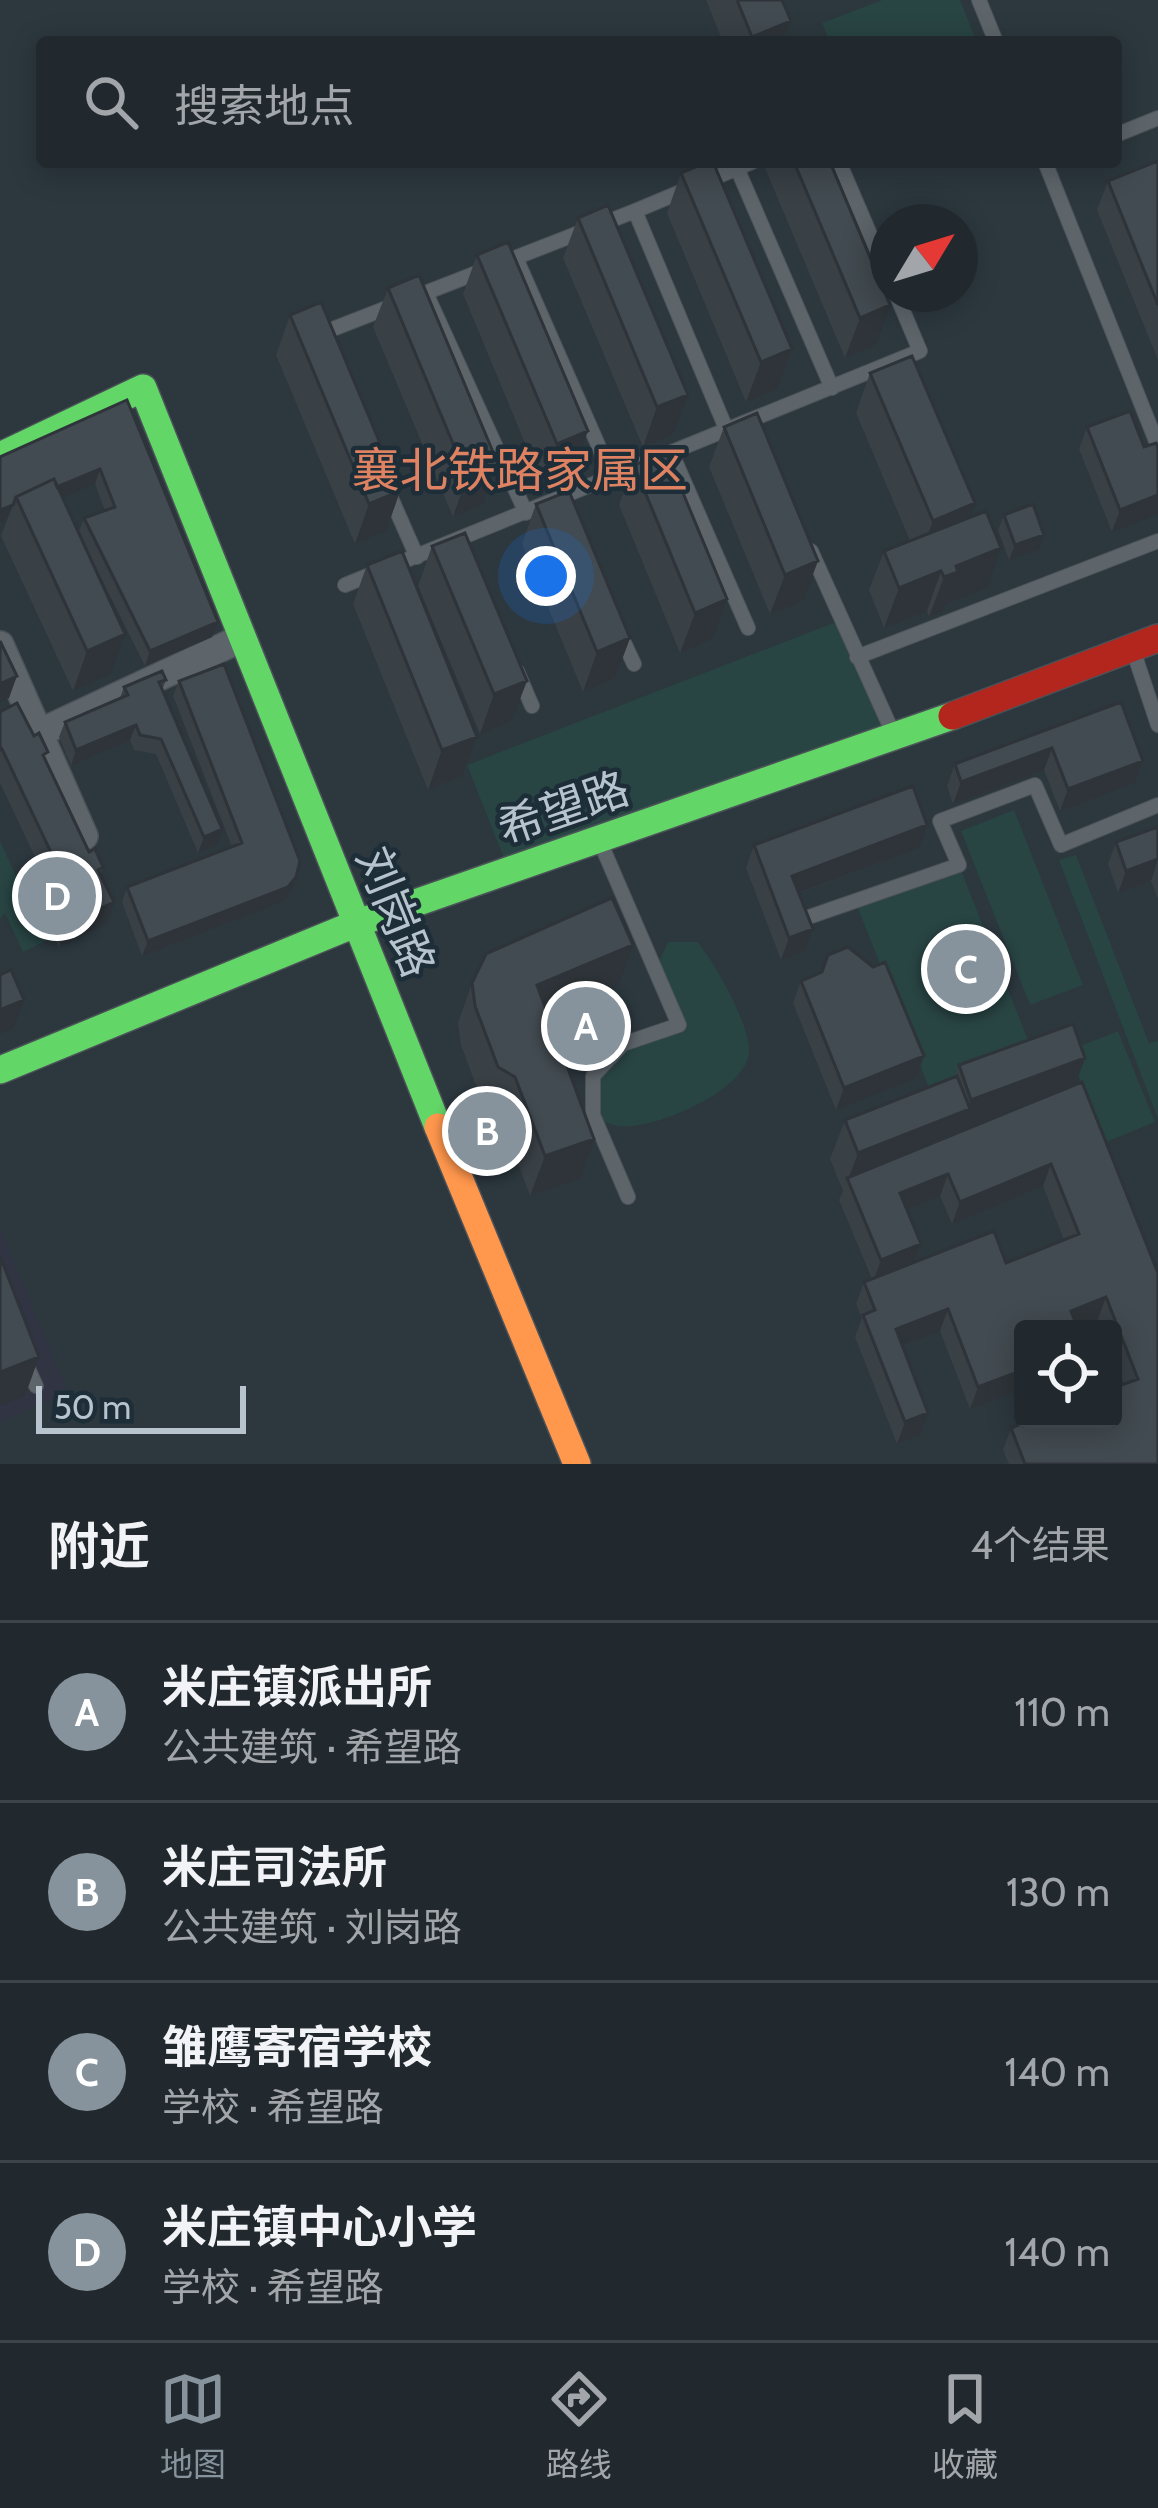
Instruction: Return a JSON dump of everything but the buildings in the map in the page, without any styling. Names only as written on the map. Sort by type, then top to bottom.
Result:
[{"type":"street","name":"刘岗路","points":[[0,456],[143,388],[355,924],[577,1464]]},
{"type":"street","points":[[39,733],[242,638]]},
{"type":"street","name":"希望路","points":[[0,1070],[355,924],[895,738],[1145,643]]},
{"type":"street","points":[[0,645],[84,836]]},
{"type":"lane","points":[[980,0],[994,36]]},
{"type":"lane","points":[[1122,133],[1158,118]]},
{"type":"lane","points":[[328,354],[320,334],[738,168]]},
{"type":"lane","points":[[746,168],[832,388]]},
{"type":"lane","points":[[842,168],[870,234]]},
{"type":"lane","points":[[1049,168],[1158,446]]},
{"type":"lane","points":[[635,211],[727,431]]},
{"type":"lane","points":[[516,258],[614,478]]},
{"type":"lane","points":[[426,292],[526,513]]},
{"type":"lane","points":[[345,585],[920,351],[904,312]]},
{"type":"lane","points":[[754,420],[763,440]]},
{"type":"lane","points":[[672,454],[748,628]]},
{"type":"lane","points":[[382,476],[417,557]]},
{"type":"lane","points":[[562,499],[571,520]]},
{"type":"lane","points":[[458,540],[467,561]]},
{"type":"lane","points":[[806,540],[895,738]]},
{"type":"lane","points":[[857,657],[1158,541]]},
{"type":"lane","points":[[392,566],[401,587]]},
{"type":"lane","points":[[616,622],[634,664]]},
{"type":"lane","points":[[1145,643],[1158,725]]},
{"type":"lane","points":[[514,664],[532,706]]},
{"type":"lane","points":[[803,919],[959,865],[940,821],[1035,785],[1061,845],[1158,805]]},
{"type":"lane","points":[[599,840],[679,1024],[623,1044],[592,1076],[592,1115],[628,1197]]},
{"type":"lane","points":[[18,1344],[36,1387]]},
{"type":"shaded area","points":[[0,1227],[68,1393],[0,1422]]},
{"type":"green space","points":[[882,0],[960,0],[974,36],[827,36],[822,23]]},
{"type":"green space","points":[[841,620],[895,738],[509,871],[467,765]]},
{"type":"green space","points":[[1014,810],[1083,985],[1030,1005],[961,831]]},
{"type":"green space","points":[[0,841],[46,941],[23,952],[5,913],[0,919]]},
{"type":"green space","points":[[1076,855],[1149,1043],[1158,1041],[1158,1119],[1059,860]]},
{"type":"green space","points":[[959,865],[1037,1063],[935,1103],[855,901]]},
{"type":"green space","points":[[668,942],[698,942],[738,1010],[749,1052],[733,1081],[696,1106],[653,1122],[615,1125],[593,1115],[593,1076],[610,1055],[678,1024],[655,970]]},
{"type":"green space","points":[[1118,1031],[1155,1122],[1106,1142],[1068,1051]]},
{"type":"traffic: fast","points":[[0,456],[143,388],[438,1127]]},
{"type":"traffic: fast","points":[[0,1070],[355,924],[952,716]]},
{"type":"traffic: slow","points":[[438,1127],[577,1464]]},
{"type":"traffic: jam","points":[[952,716],[1158,638]]},
{"type":"place","name":"米庄镇中心小学","points":[[57,896]]},
{"type":"place","name":"雏鹰寄宿学校","points":[[966,969]]},
{"type":"place","name":"米庄镇派出所","points":[[586,1026]]},
{"type":"place","name":"米庄司法所","points":[[487,1131]]},
{"type":"district","name":"襄北铁路家属区","points":[[520,470]]}]
